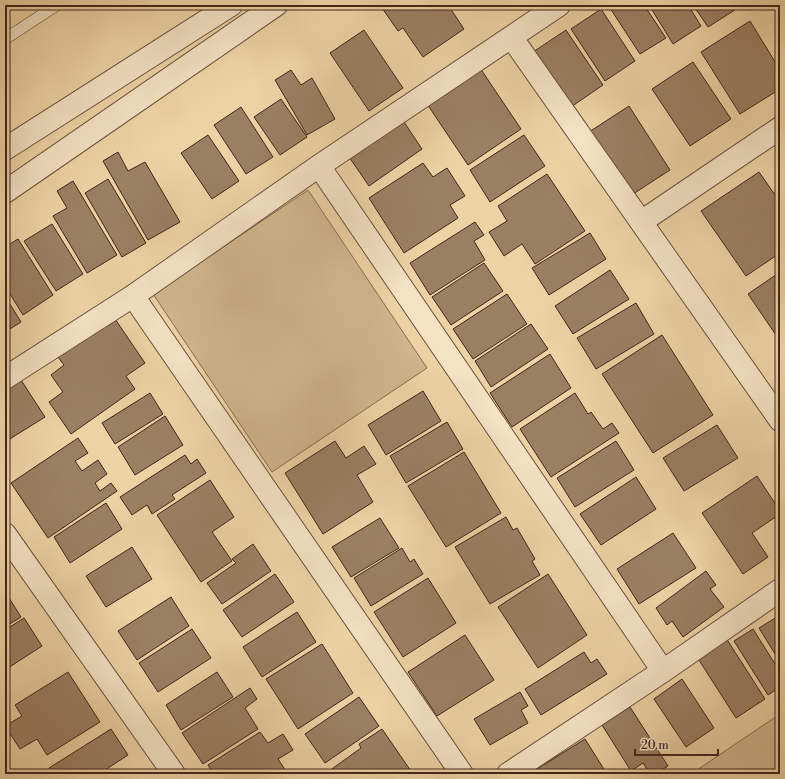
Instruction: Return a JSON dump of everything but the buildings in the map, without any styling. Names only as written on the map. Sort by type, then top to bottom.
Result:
[{"type":"street","points":[[5,149],[231,5]]},
{"type":"street","points":[[5,192],[276,5]]},
{"type":"street","points":[[5,378],[133,296],[319,166],[512,38],[559,5]]},
{"type":"street","points":[[512,38],[780,420]]},
{"type":"street","points":[[641,222],[780,128]]},
{"type":"street","points":[[319,166],[663,671]]},
{"type":"street","points":[[133,296],[462,774]]},
{"type":"street","points":[[5,534],[174,774]]},
{"type":"street","points":[[508,774],[663,671],[780,590]]},
{"type":"lane","points":[[5,39],[57,5]]},
{"type":"shaded area","points":[[308,190],[427,368],[272,472],[153,294]]},
{"type":"shaded area","points":[[780,714],[780,774],[691,774]]}]
